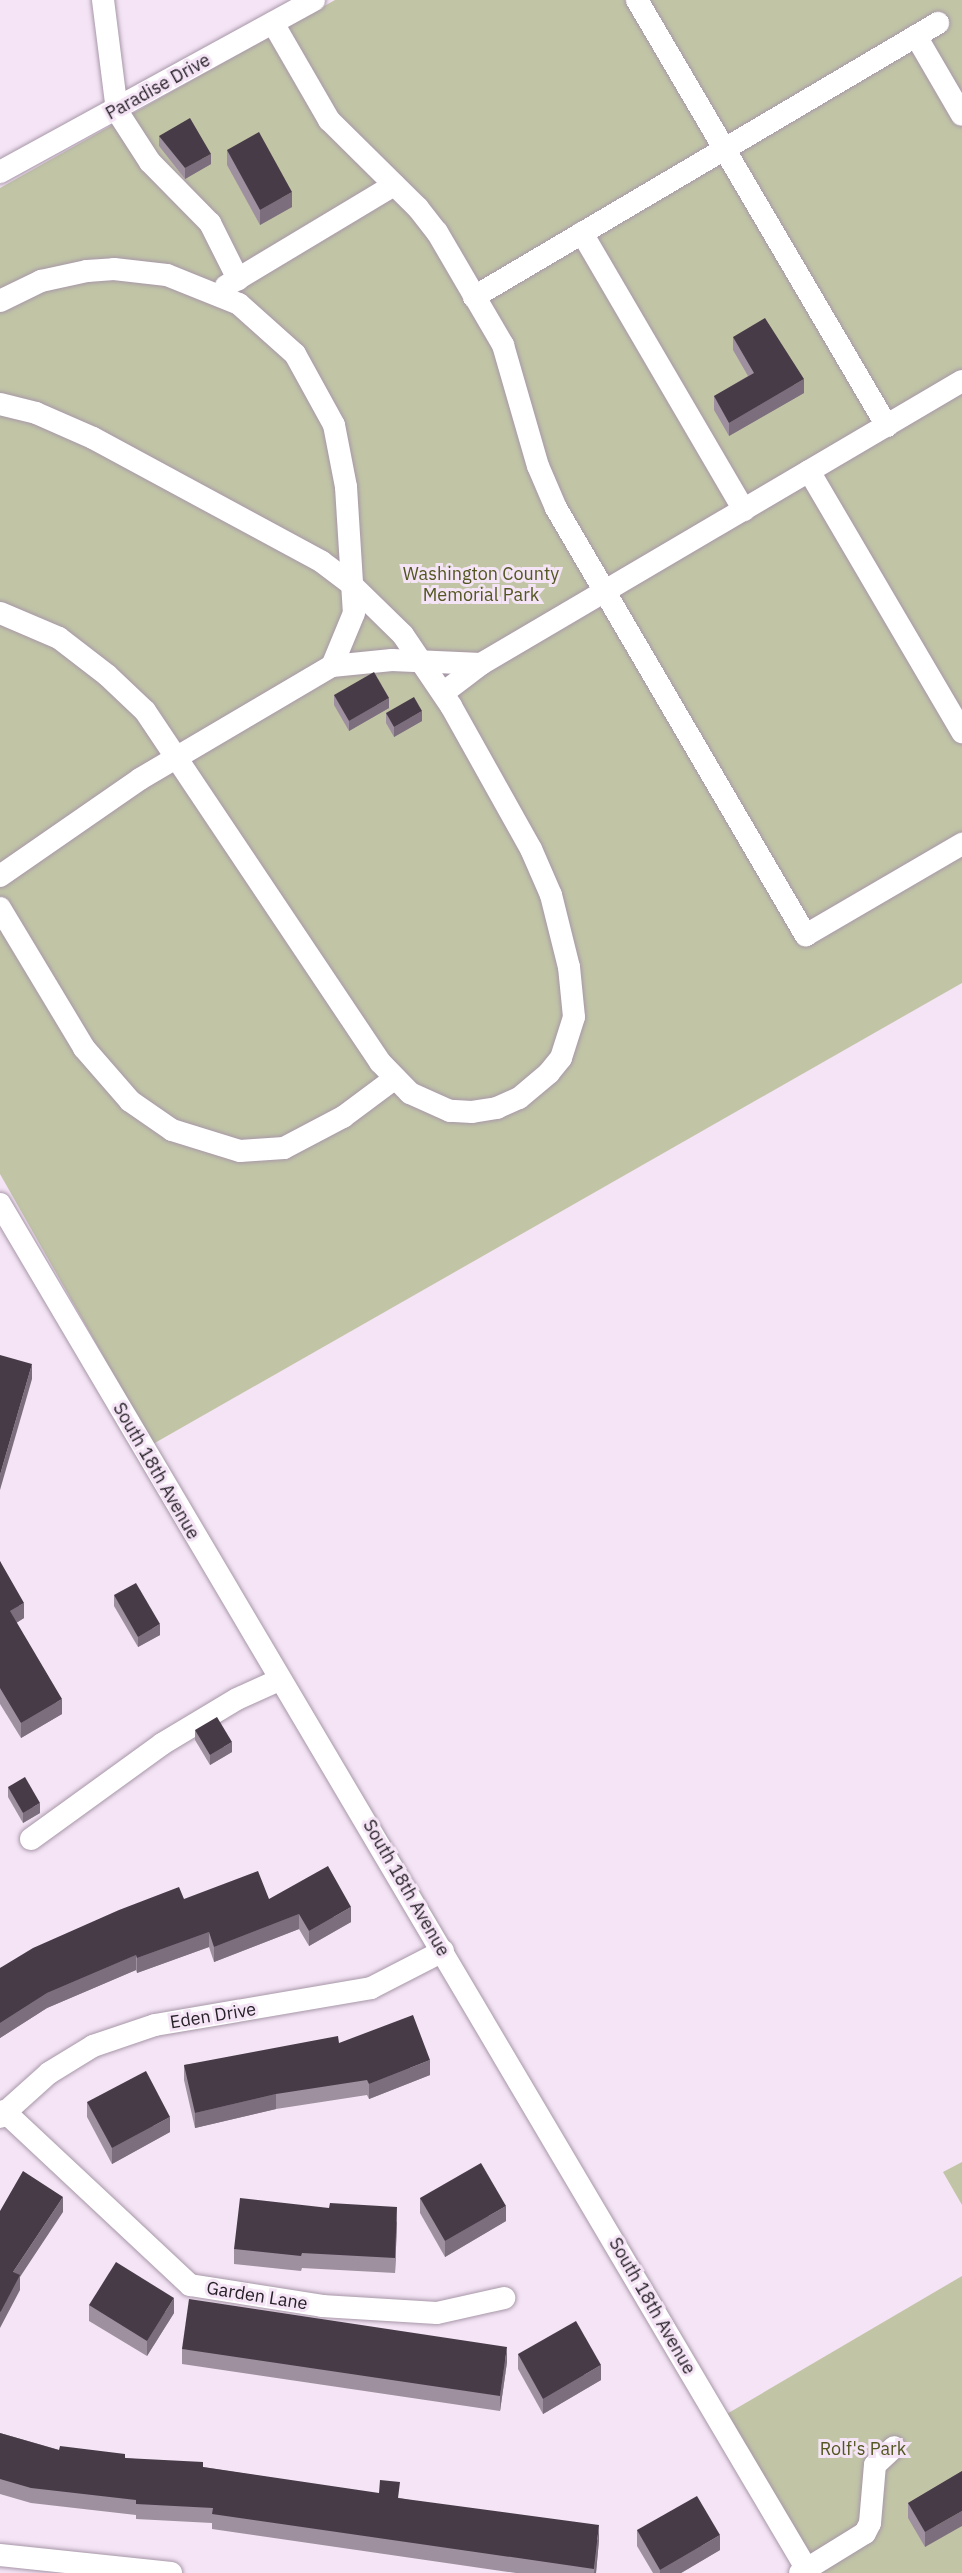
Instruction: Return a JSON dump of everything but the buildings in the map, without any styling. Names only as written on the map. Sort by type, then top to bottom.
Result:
[{"type":"street","points":[[103,0],[117,111],[150,162],[210,223],[238,279]]},
{"type":"street","name":"Paradise Drive","points":[[0,172],[117,111],[314,0]]},
{"type":"street","points":[[637,0],[886,426]]},
{"type":"street","points":[[273,23],[329,120],[437,232],[503,345],[547,488],[604,592],[806,935],[962,844]]},
{"type":"street","points":[[474,297],[938,23]]},
{"type":"street","points":[[916,36],[962,115]]},
{"type":"street","points":[[215,293],[394,185]]},
{"type":"street","points":[[582,233],[744,510]]},
{"type":"street","points":[[0,301],[40,280],[114,269],[167,275],[239,304],[274,331],[295,354],[334,425],[346,487],[354,613],[332,666]]},
{"type":"street","points":[[443,693],[481,664],[962,381]]},
{"type":"street","points":[[0,404],[36,413],[103,443],[213,500],[322,562],[352,585],[388,618],[423,661],[443,693],[543,873],[567,957],[574,1017],[561,1058],[549,1073],[519,1098],[497,1108],[450,1111],[410,1093],[394,1079],[145,711],[107,675],[59,638],[0,613]]},
{"type":"street","points":[[809,471],[962,732]]},
{"type":"street","points":[[0,876],[178,757],[332,666],[366,660],[481,664]]},
{"type":"street","points":[[0,908],[84,1048],[130,1101],[172,1130],[240,1151],[284,1148],[343,1117],[394,1079]]},
{"type":"street","name":"South 18th Avenue","points":[[0,1204],[279,1680],[443,1951],[805,2572]]},
{"type":"street","points":[[31,1839],[162,1744],[237,1699],[279,1680]]},
{"type":"street","name":"Eden Drive","points":[[2,2114],[49,2073],[93,2046],[155,2025],[372,1988],[443,1951]]},
{"type":"street","name":"Garden Lane","points":[[2,2114],[190,2285],[322,2306],[437,2313],[504,2298]]},
{"type":"street","points":[[805,2572],[865,2533],[870,2523],[874,2465],[894,2447]]},
{"type":"street","points":[[0,2555],[171,2573]]},
{"type":"green space","name":"Washington County Memorial Park","points":[[335,0],[962,0],[962,983],[153,1444],[0,1174],[0,188]]},
{"type":"green space","points":[[962,2162],[962,2205],[943,2172]]},
{"type":"green space","name":"Rolf's Park","points":[[962,2276],[962,2573],[819,2573],[725,2415]]}]
